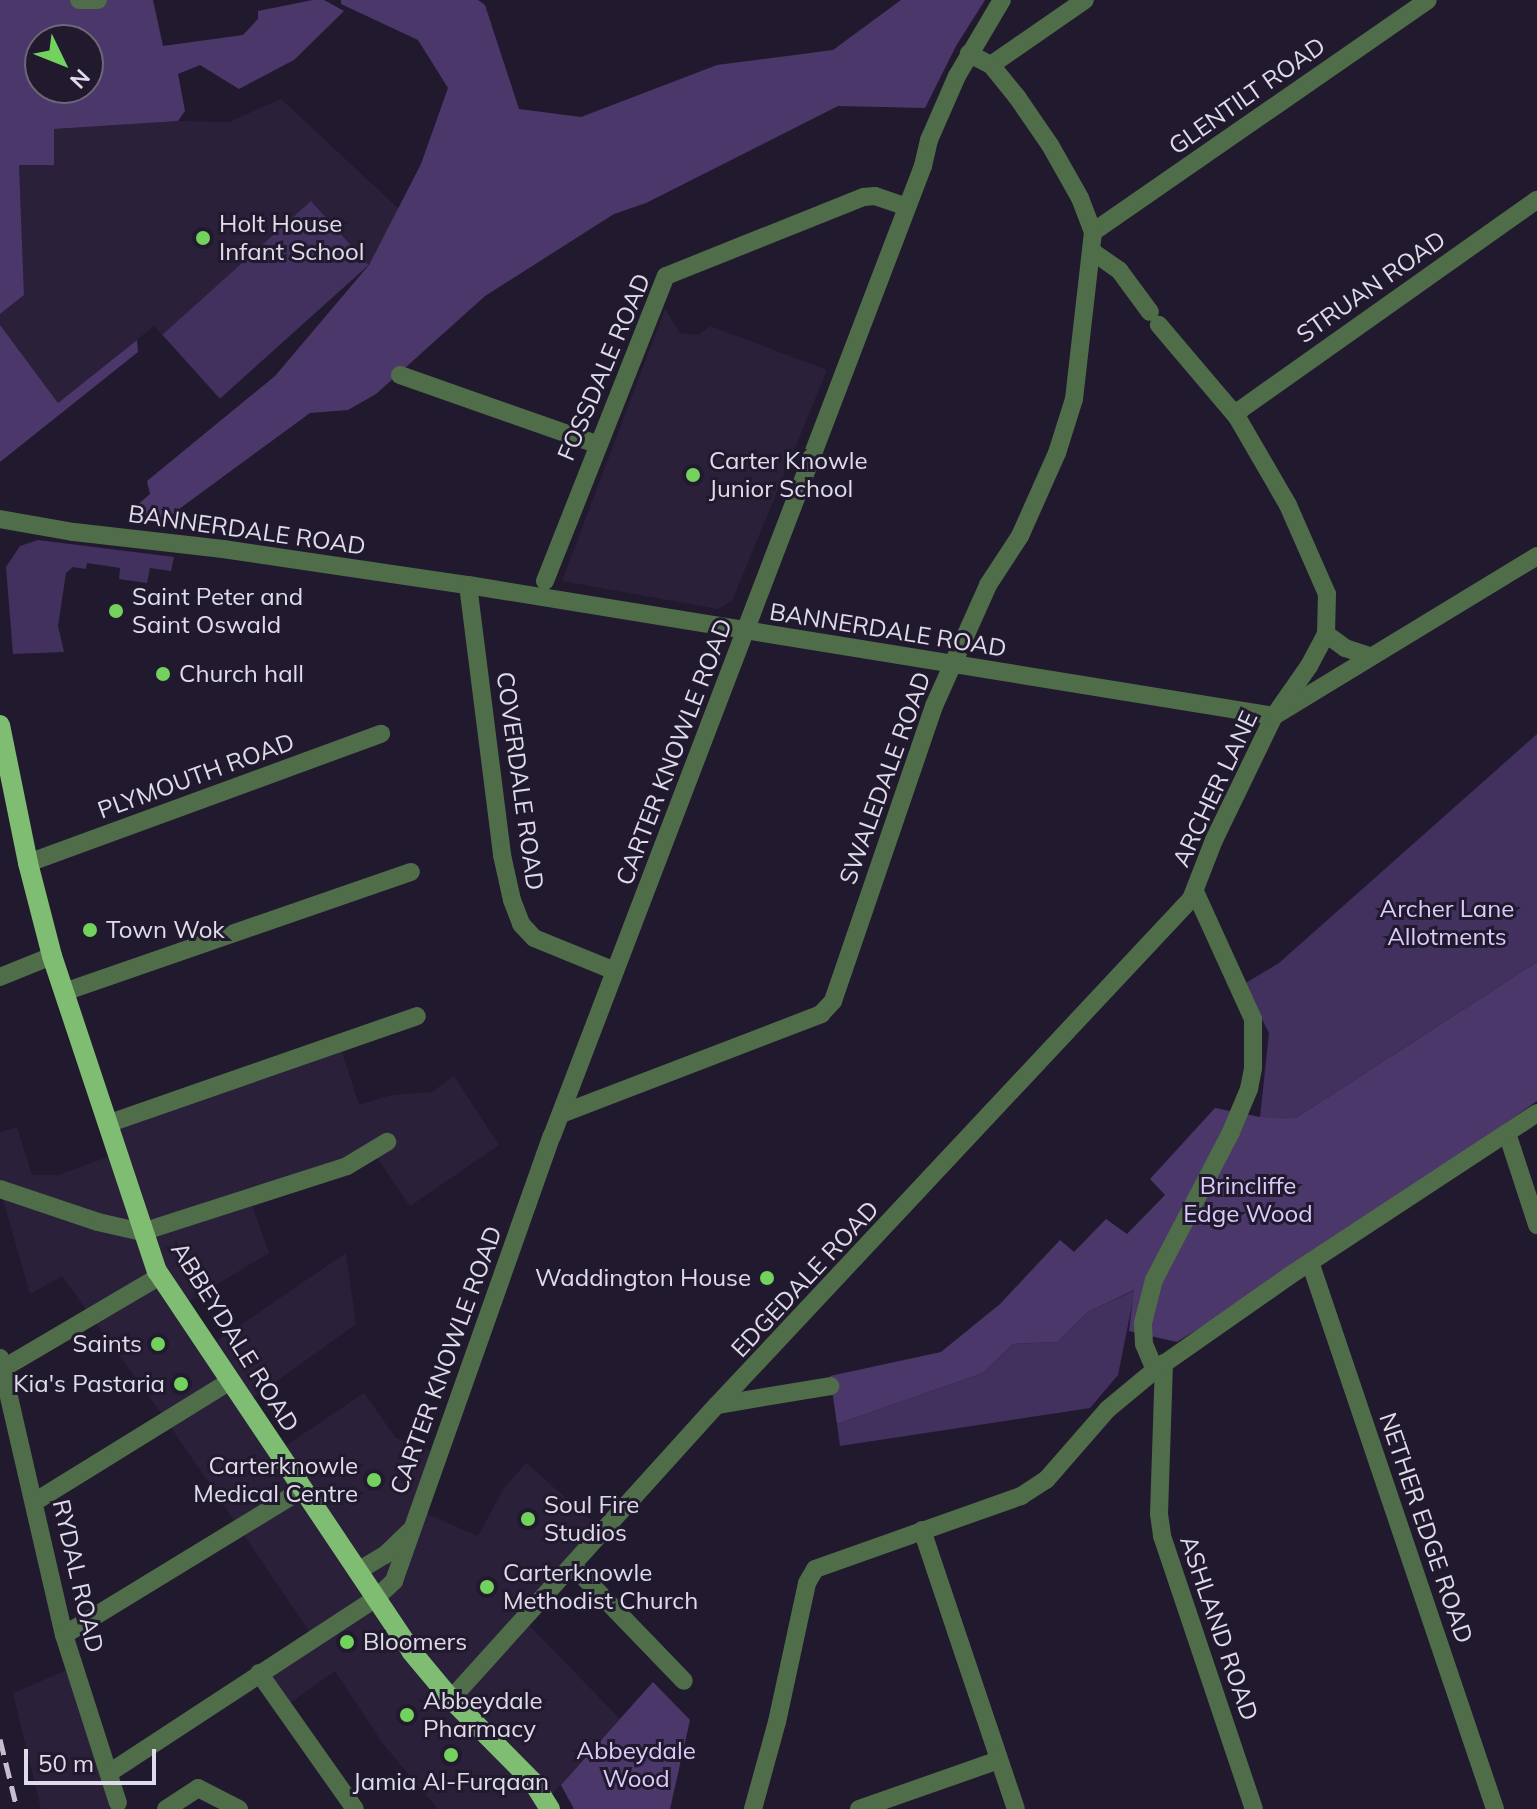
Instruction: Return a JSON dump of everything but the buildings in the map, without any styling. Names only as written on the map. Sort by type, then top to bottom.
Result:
[{"type":"main road","name":"ABBEYDALE ROAD","points":[[0,725],[28,863],[52,956],[142,1232],[160,1276],[411,1651],[451,1699],[533,1782],[550,1809]]},
{"type":"street","points":[[79,0],[98,0]]},
{"type":"street","name":"CARTER KNOWLE ROAD","points":[[109,1773],[376,1598],[394,1581],[561,1114],[907,207],[929,140],[969,54],[1002,0]]},
{"type":"street","points":[[991,65],[1085,0]]},
{"type":"street","name":"GLENTILT ROAD","points":[[1093,232],[1428,0]]},
{"type":"street","points":[[969,54],[991,65],[1050,145],[1080,198],[1093,232],[1093,252]]},
{"type":"street","name":"FOSSDALE ROAD","points":[[545,581],[596,444],[666,276],[864,197],[875,196],[907,207]]},
{"type":"street","name":"STRUAN ROAD","points":[[1237,417],[1252,401],[1537,200]]},
{"type":"street","name":"ARCHER LANE","points":[[1093,252],[1119,270],[1155,319],[1237,417],[1288,505],[1327,594],[1326,634],[1309,666],[1274,716],[1214,840],[1195,892],[1253,1019],[1253,1068],[1249,1089],[1231,1132],[1154,1280],[1143,1323],[1144,1344],[1160,1367]]},
{"type":"street","name":"SWALEDALE ROAD","points":[[561,1114],[821,1014],[833,1001],[934,706],[988,585],[1020,536],[1057,453],[1074,399],[1093,252]]},
{"type":"street","points":[[400,375],[596,444]]},
{"type":"street","name":"BANNERDALE ROAD","points":[[0,519],[74,532],[223,549],[468,585],[1274,716]]},
{"type":"street","points":[[1274,716],[1537,556]]},
{"type":"street","name":"COVERDALE ROAD","points":[[468,585],[502,855],[521,924],[534,938],[615,971]]},
{"type":"street","points":[[1326,634],[1345,648],[1369,656]]},
{"type":"street","name":"PLYMOUTH ROAD","points":[[28,863],[381,734]]},
{"type":"street","points":[[64,992],[411,872]]},
{"type":"street","name":"EDGEDALE ROAD","points":[[451,1699],[574,1567],[717,1405],[1186,906],[1195,892]]},
{"type":"street","points":[[0,977],[52,956]]},
{"type":"street","points":[[107,1124],[417,1016]]},
{"type":"street","points":[[753,1809],[777,1722],[807,1583],[815,1569],[1021,1496],[1046,1480],[1108,1409],[1160,1367],[1310,1262],[1537,1113]]},
{"type":"street","points":[[1507,1133],[1537,1225]]},
{"type":"street","points":[[0,1189],[98,1222],[142,1232],[347,1166],[387,1142]]},
{"type":"street","name":"NETHER EDGE ROAD","points":[[1310,1262],[1495,1809]]},
{"type":"street","points":[[1,1363],[160,1276]]},
{"type":"street","name":"RYDAL ROAD","points":[[1,1363],[36,1501],[64,1635],[118,1803]]},
{"type":"street","name":"ASHLAND ROAD","points":[[1160,1367],[1159,1514],[1162,1536],[1254,1809]]},
{"type":"street","points":[[36,1501],[230,1381]]},
{"type":"street","points":[[717,1405],[830,1386]]},
{"type":"street","points":[[64,1635],[303,1489]]},
{"type":"street","points":[[922,1530],[1016,1809]]},
{"type":"street","name":"CARTER KNOWLE ROAD","points":[[358,1571],[385,1555],[410,1531]]},
{"type":"street","points":[[574,1567],[684,1681]]},
{"type":"street","points":[[259,1673],[355,1809]]},
{"type":"street","points":[[859,1809],[999,1760]]},
{"type":"street","points":[[166,1809],[198,1788],[239,1809]]},
{"type":"shaded area","name":"Holt House Infant School","points":[[281,99],[400,210],[369,265],[220,398],[154,326],[58,403],[0,325],[0,314],[24,295],[19,164],[53,129],[178,121],[229,122]]},
{"type":"shaded area","name":"Carter Knowle Junior School","points":[[665,309],[680,333],[699,335],[710,326],[827,370],[732,601],[718,609],[562,581]]},
{"type":"shaded area","points":[[339,1043],[359,1105],[392,1095],[432,1092],[454,1076],[499,1145],[410,1206],[373,1152],[249,1197],[269,1253],[181,1306],[208,1347],[346,1253],[356,1324],[245,1404],[278,1451],[364,1393],[396,1438],[438,1453],[420,1511],[478,1536],[504,1488],[526,1463],[605,1532],[524,1620],[620,1719],[546,1801],[550,1809],[438,1809],[383,1744],[335,1671],[284,1707],[259,1673],[313,1637],[166,1420],[62,1276],[30,1294],[0,1189],[0,1132],[17,1127],[32,1175],[58,1175],[116,1154],[107,1124]]},
{"type":"shaded area","points":[[67,1670],[112,1809],[41,1809],[13,1693]]},
{"type":"green space","points":[[0,0],[153,0],[163,46],[243,35],[258,19],[258,11],[313,0],[324,0],[344,11],[294,60],[239,89],[200,65],[178,74],[185,111],[178,121],[54,129],[54,165],[19,165],[24,295],[0,314]]},
{"type":"green space","points":[[341,0],[478,0],[485,5],[519,109],[581,117],[717,65],[833,50],[901,0],[985,0],[956,46],[925,108],[838,106],[646,203],[614,214],[485,296],[376,394],[348,410],[310,413],[175,512],[168,522],[128,513],[150,494],[147,481],[275,376],[369,265],[421,164],[448,88],[418,40],[341,4]]},
{"type":"green space","points":[[311,201],[369,265],[220,399],[162,335]]},
{"type":"green space","points":[[0,325],[58,403],[137,340],[138,352],[0,462]]},
{"type":"green space","points":[[38,540],[174,557],[171,571],[150,568],[147,583],[119,579],[120,568],[87,563],[86,569],[73,567],[66,573],[58,626],[64,652],[13,654],[6,567],[20,546]]},
{"type":"green space","name":"Archer Lane Allotments","points":[[1537,734],[1537,962],[1296,1118],[1260,1117],[1269,1033],[1244,984],[1279,963]]},
{"type":"green space","name":"Brincliffe Edge Wood","points":[[1537,962],[1537,1101],[1315,1256],[1177,1342],[1129,1331],[1134,1290],[1088,1312],[1057,1342],[1013,1344],[983,1373],[837,1424],[830,1376],[941,1352],[1000,1304],[1060,1240],[1074,1252],[1106,1219],[1127,1234],[1165,1195],[1150,1179],[1215,1108],[1260,1117],[1296,1118]]},
{"type":"green space","points":[[1135,1290],[1118,1375],[1090,1408],[840,1446],[837,1424],[983,1373],[1013,1344],[1057,1342],[1088,1312]]},
{"type":"green space","name":"Abbeydale Wood","points":[[653,1682],[690,1720],[670,1809],[574,1809],[561,1785]]},
{"type":"railway","points":[[0,1739],[17,1809]]},
{"type":"place","name":"Holt House Infant School","points":[[203,238]]},
{"type":"place","name":"Carter Knowle Junior School","points":[[693,475]]},
{"type":"place","name":"Saint Peter and Saint Oswald","points":[[116,611]]},
{"type":"place","name":"Church hall","points":[[163,674]]},
{"type":"place","name":"Town Wok","points":[[90,930]]},
{"type":"place","name":"Waddington House","points":[[767,1278]]},
{"type":"place","name":"Saints","points":[[158,1344]]},
{"type":"place","name":"Kia's Pastaria","points":[[181,1384]]},
{"type":"place","name":"Carterknowle Medical Centre","points":[[374,1480]]},
{"type":"place","name":"Soul Fire Studios","points":[[528,1519]]},
{"type":"place","name":"Carterknowle Methodist Church","points":[[487,1587]]},
{"type":"place","name":"Bloomers","points":[[347,1642]]},
{"type":"place","name":"Abbeydale Pharmacy","points":[[407,1715]]},
{"type":"place","name":"Jamia Al-Furqaan","points":[[451,1755]]}]
